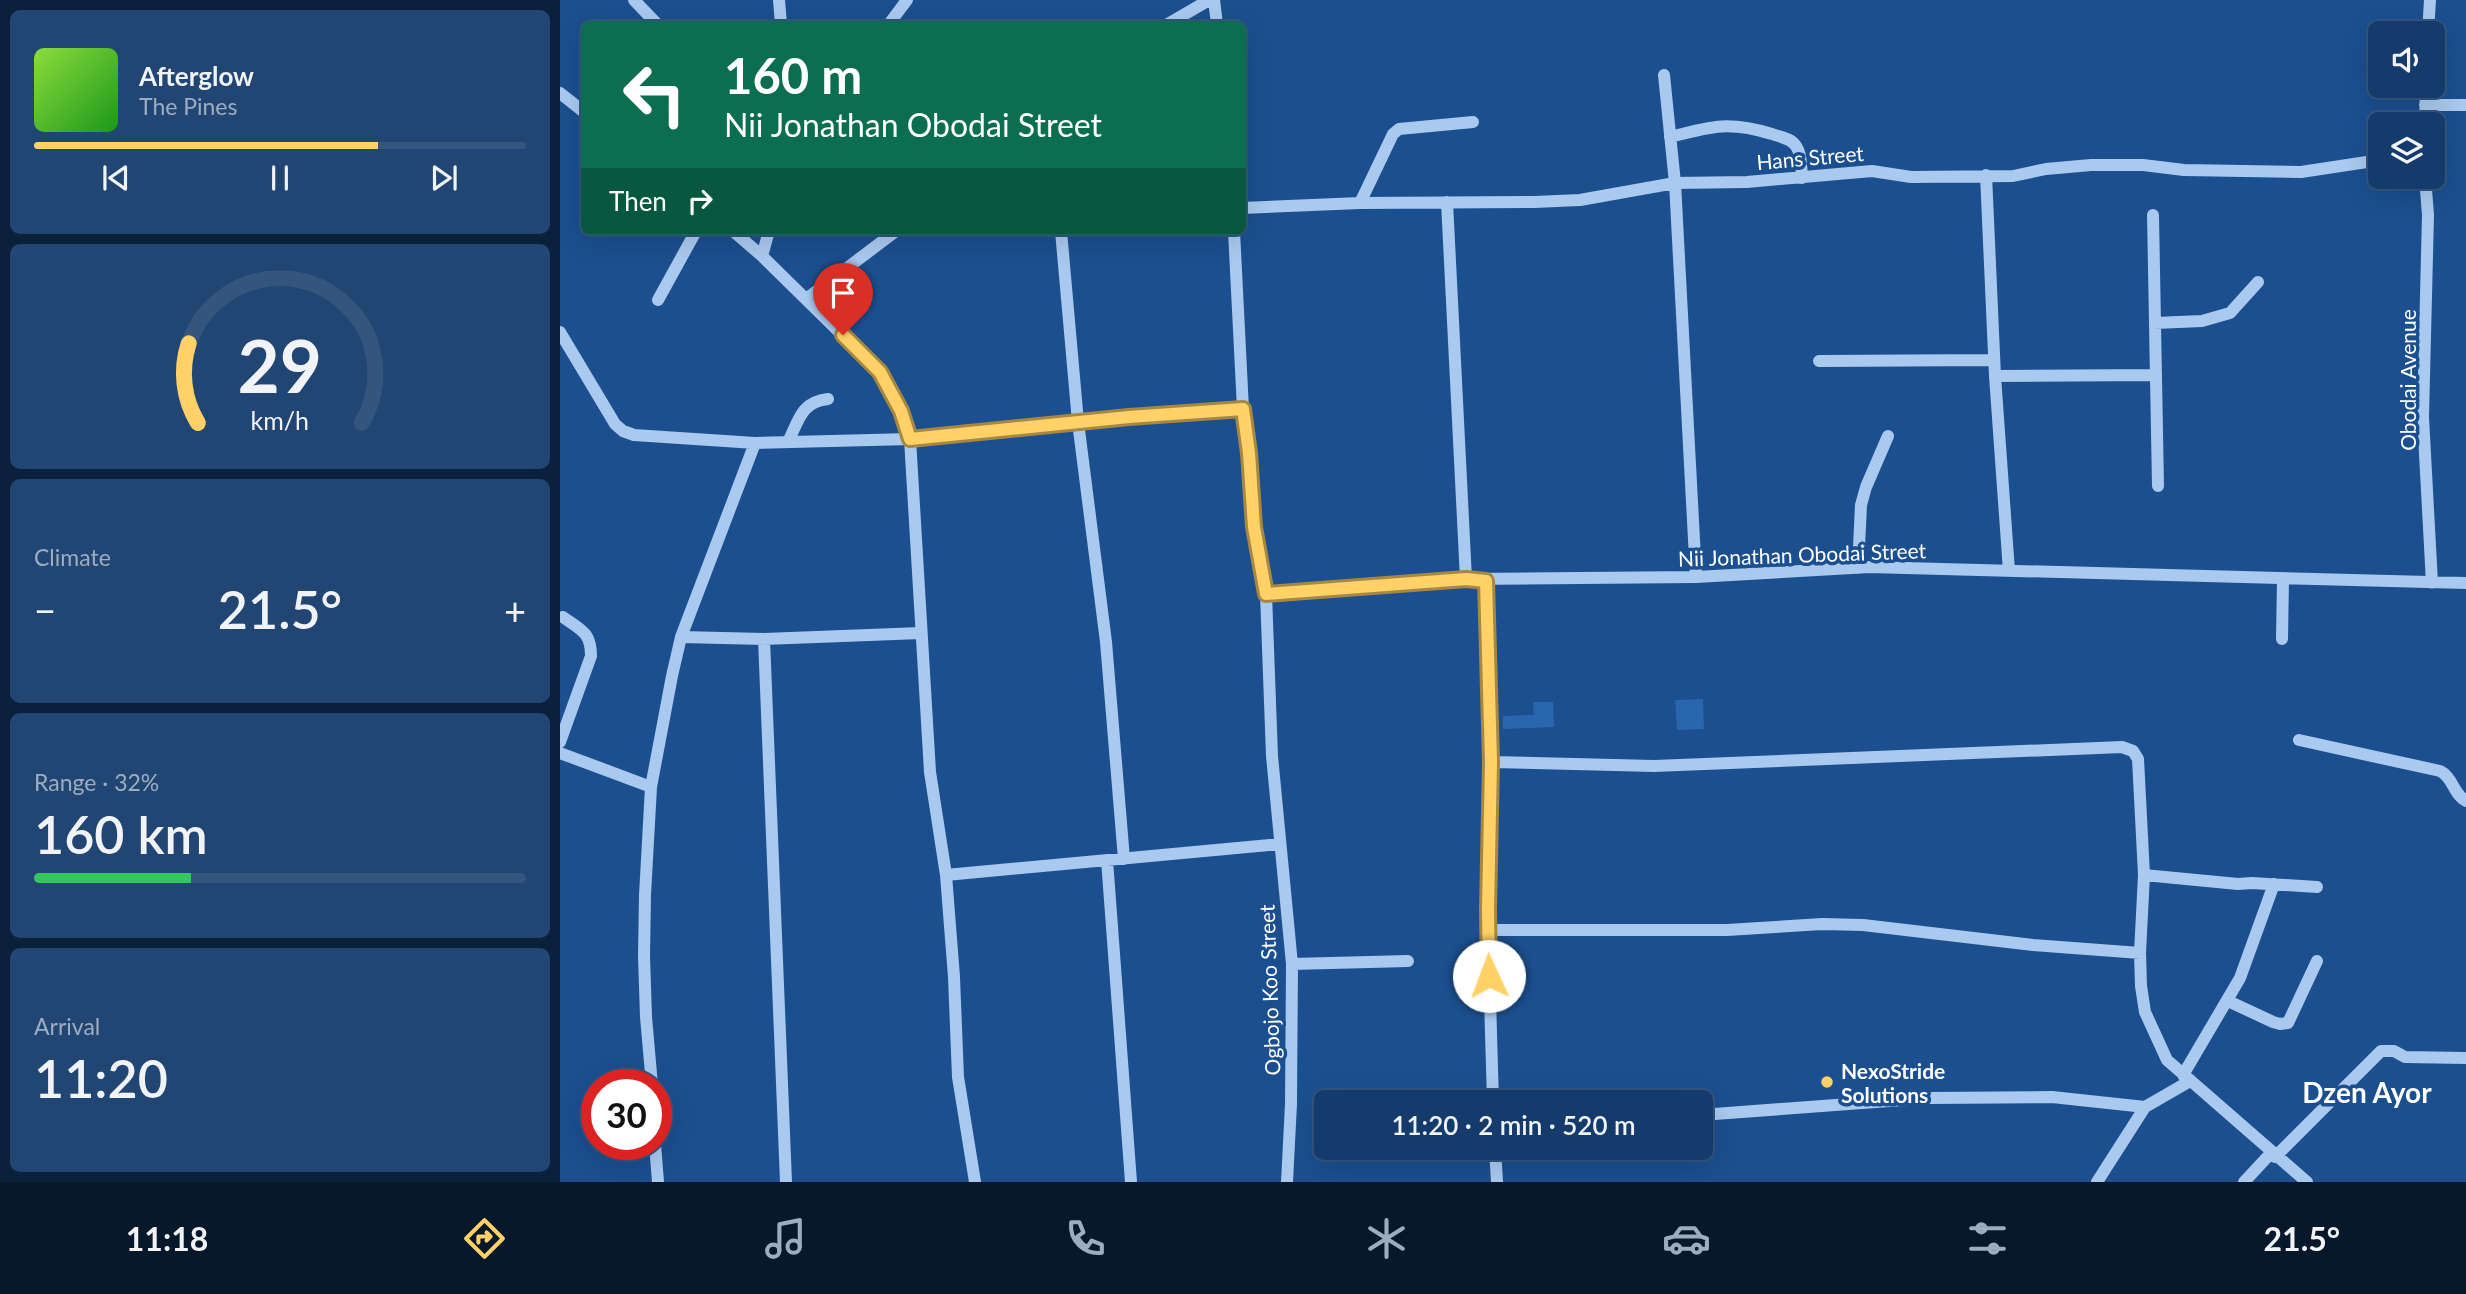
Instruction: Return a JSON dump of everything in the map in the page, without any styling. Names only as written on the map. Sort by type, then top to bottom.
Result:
[{"type":"street","points":[[634,0],[654,21]]},
{"type":"street","points":[[779,0],[781,21]]},
{"type":"street","points":[[891,21],[907,0]]},
{"type":"street","points":[[1174,21],[1212,0],[1216,21]]},
{"type":"street","points":[[2429,21],[2430,0]]},
{"type":"street","points":[[1664,75],[1675,183],[1696,576]]},
{"type":"street","points":[[560,93],[581,110]]},
{"type":"street","points":[[2425,98],[2425,112]]},
{"type":"street","points":[[2425,106],[2466,105]]},
{"type":"street","points":[[1360,203],[1393,134],[1399,129],[1473,122]]},
{"type":"street","points":[[1670,137],[1709,127],[1730,125],[1790,140],[1800,156],[1802,178]]},
{"type":"street","name":"Hans Street","points":[[1246,208],[1360,203],[1580,200],[1675,183],[1802,178],[1872,171],[1911,177],[2013,176],[2046,169],[2091,165],[2143,165],[2184,170],[2301,172],[2368,162]]},
{"type":"street","points":[[1986,175],[1994,359],[2009,571]]},
{"type":"street","name":"Obodai Avenue","points":[[2426,189],[2428,215],[2423,417],[2432,583]]},
{"type":"street","points":[[1447,202],[1466,579]]},
{"type":"street","points":[[2153,215],[2158,486]]},
{"type":"street","points":[[658,300],[694,235]]},
{"type":"street","points":[[738,235],[880,372],[901,411],[910,439],[930,772],[946,875],[958,1077],[975,1182]]},
{"type":"street","points":[[762,256],[768,235]]},
{"type":"street","points":[[806,299],[891,235]]},
{"type":"street","points":[[1061,235],[1078,422],[1106,642],[1124,859]]},
{"type":"street","points":[[1234,235],[1243,409],[1249,446],[1254,527],[1266,594]]},
{"type":"street","points":[[2155,323],[2202,321],[2230,313],[2258,282]]},
{"type":"street","points":[[560,332],[615,424],[623,432],[634,435],[755,443],[910,439],[1243,409]]},
{"type":"street","points":[[1819,361],[1994,359]]},
{"type":"street","points":[[1995,376],[2156,375]]},
{"type":"street","points":[[788,442],[806,406],[815,400],[828,399]]},
{"type":"street","points":[[1858,568],[1861,505],[1888,436]]},
{"type":"street","points":[[651,1069],[644,956],[651,787],[681,637],[755,443]]},
{"type":"street","name":"Nii Jonathan Obodai Street","points":[[1266,594],[1466,579],[1486,581],[1696,576],[1858,568],[2466,583]]},
{"type":"street","points":[[2283,579],[2283,639]]},
{"type":"street","points":[[1486,581],[1491,762],[1488,930],[1493,1090]]},
{"type":"street","name":"Ogbojo Koo Street","points":[[1266,594],[1272,756],[1292,964],[1291,1104],[1287,1182]]},
{"type":"street","points":[[560,742],[591,656],[591,641],[585,633],[563,617]]},
{"type":"street","points":[[681,637],[764,639],[921,633]]},
{"type":"street","points":[[764,639],[786,1182]]},
{"type":"street","points":[[2299,740],[2440,771],[2446,774],[2457,796],[2466,801]]},
{"type":"street","points":[[1491,762],[1654,766],[2122,747],[2133,751],[2138,759],[2144,875],[2140,953],[2145,1012],[2167,1060],[2307,1182]]},
{"type":"street","points":[[560,753],[651,787]]},
{"type":"street","points":[[946,875],[1280,844]]},
{"type":"street","points":[[1107,860],[1131,1182]]},
{"type":"street","points":[[2144,875],[2238,884],[2317,887]]},
{"type":"street","points":[[2097,1182],[2145,1107],[2187,1078],[2240,978],[2274,884]]},
{"type":"street","points":[[1488,930],[1727,930],[1822,924],[1863,925],[2033,945],[2140,953]]},
{"type":"street","points":[[1292,964],[1408,961]]},
{"type":"street","points":[[2228,1001],[2273,1022],[2288,1023],[2317,961]]},
{"type":"street","points":[[2244,1182],[2381,1051],[2394,1051],[2405,1057],[2466,1058]]},
{"type":"street","points":[[1713,1114],[1930,1098],[2052,1097],[2145,1107]]},
{"type":"street","points":[[656,1160],[658,1182]]},
{"type":"street","points":[[1496,1160],[1497,1182]]},
{"type":"building","points":[[1703,699],[1704,729],[1677,730],[1675,700]]},
{"type":"building","points":[[1533,702],[1553,702],[1554,727],[1503,729],[1503,716],[1534,715]]},
{"type":"place","name":"NexoStride Solutions","points":[[1827,1082]]},
{"type":"district","name":"Dzen Ayor","points":[[2367,1092]]},
{"type":"route","points":[[843,335],[880,372],[901,411],[910,439],[1129,417],[1243,409],[1248,438],[1254,527],[1266,594],[1466,579],[1486,581],[1491,762],[1488,815],[1489,976]]}]
